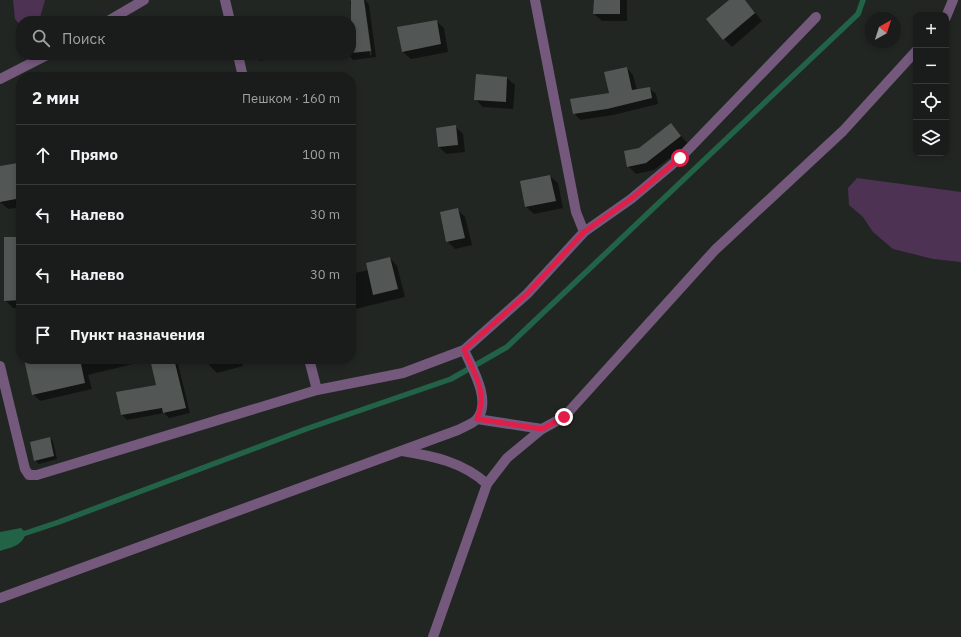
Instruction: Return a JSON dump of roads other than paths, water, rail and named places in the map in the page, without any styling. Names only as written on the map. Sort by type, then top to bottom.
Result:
[{"type":"street","points":[[117,16],[144,0]]},
{"type":"street","points":[[225,0],[229,16]]},
{"type":"street","points":[[535,0],[576,212],[584,232]]},
{"type":"street","points":[[948,12],[953,0]]},
{"type":"street","points":[[0,366],[24,469],[29,475],[37,475],[317,390],[403,372],[464,350],[527,294],[584,232],[631,199],[680,158],[816,17]]},
{"type":"street","points":[[433,637],[488,484],[507,458],[542,429],[564,417],[715,250],[843,131],[913,54]]},
{"type":"street","points":[[0,79],[37,60]]},
{"type":"street","points":[[239,60],[242,72]]},
{"type":"street","points":[[464,350],[481,388],[482,406],[477,419]]},
{"type":"street","points":[[311,364],[317,390]]},
{"type":"street","points":[[0,598],[458,430],[477,419],[542,429]]},
{"type":"street","points":[[401,451],[436,457],[475,473],[488,484]]},
{"type":"waterway","points":[[20,535],[59,522],[306,429],[451,379],[507,347],[858,14],[863,0]]}]
